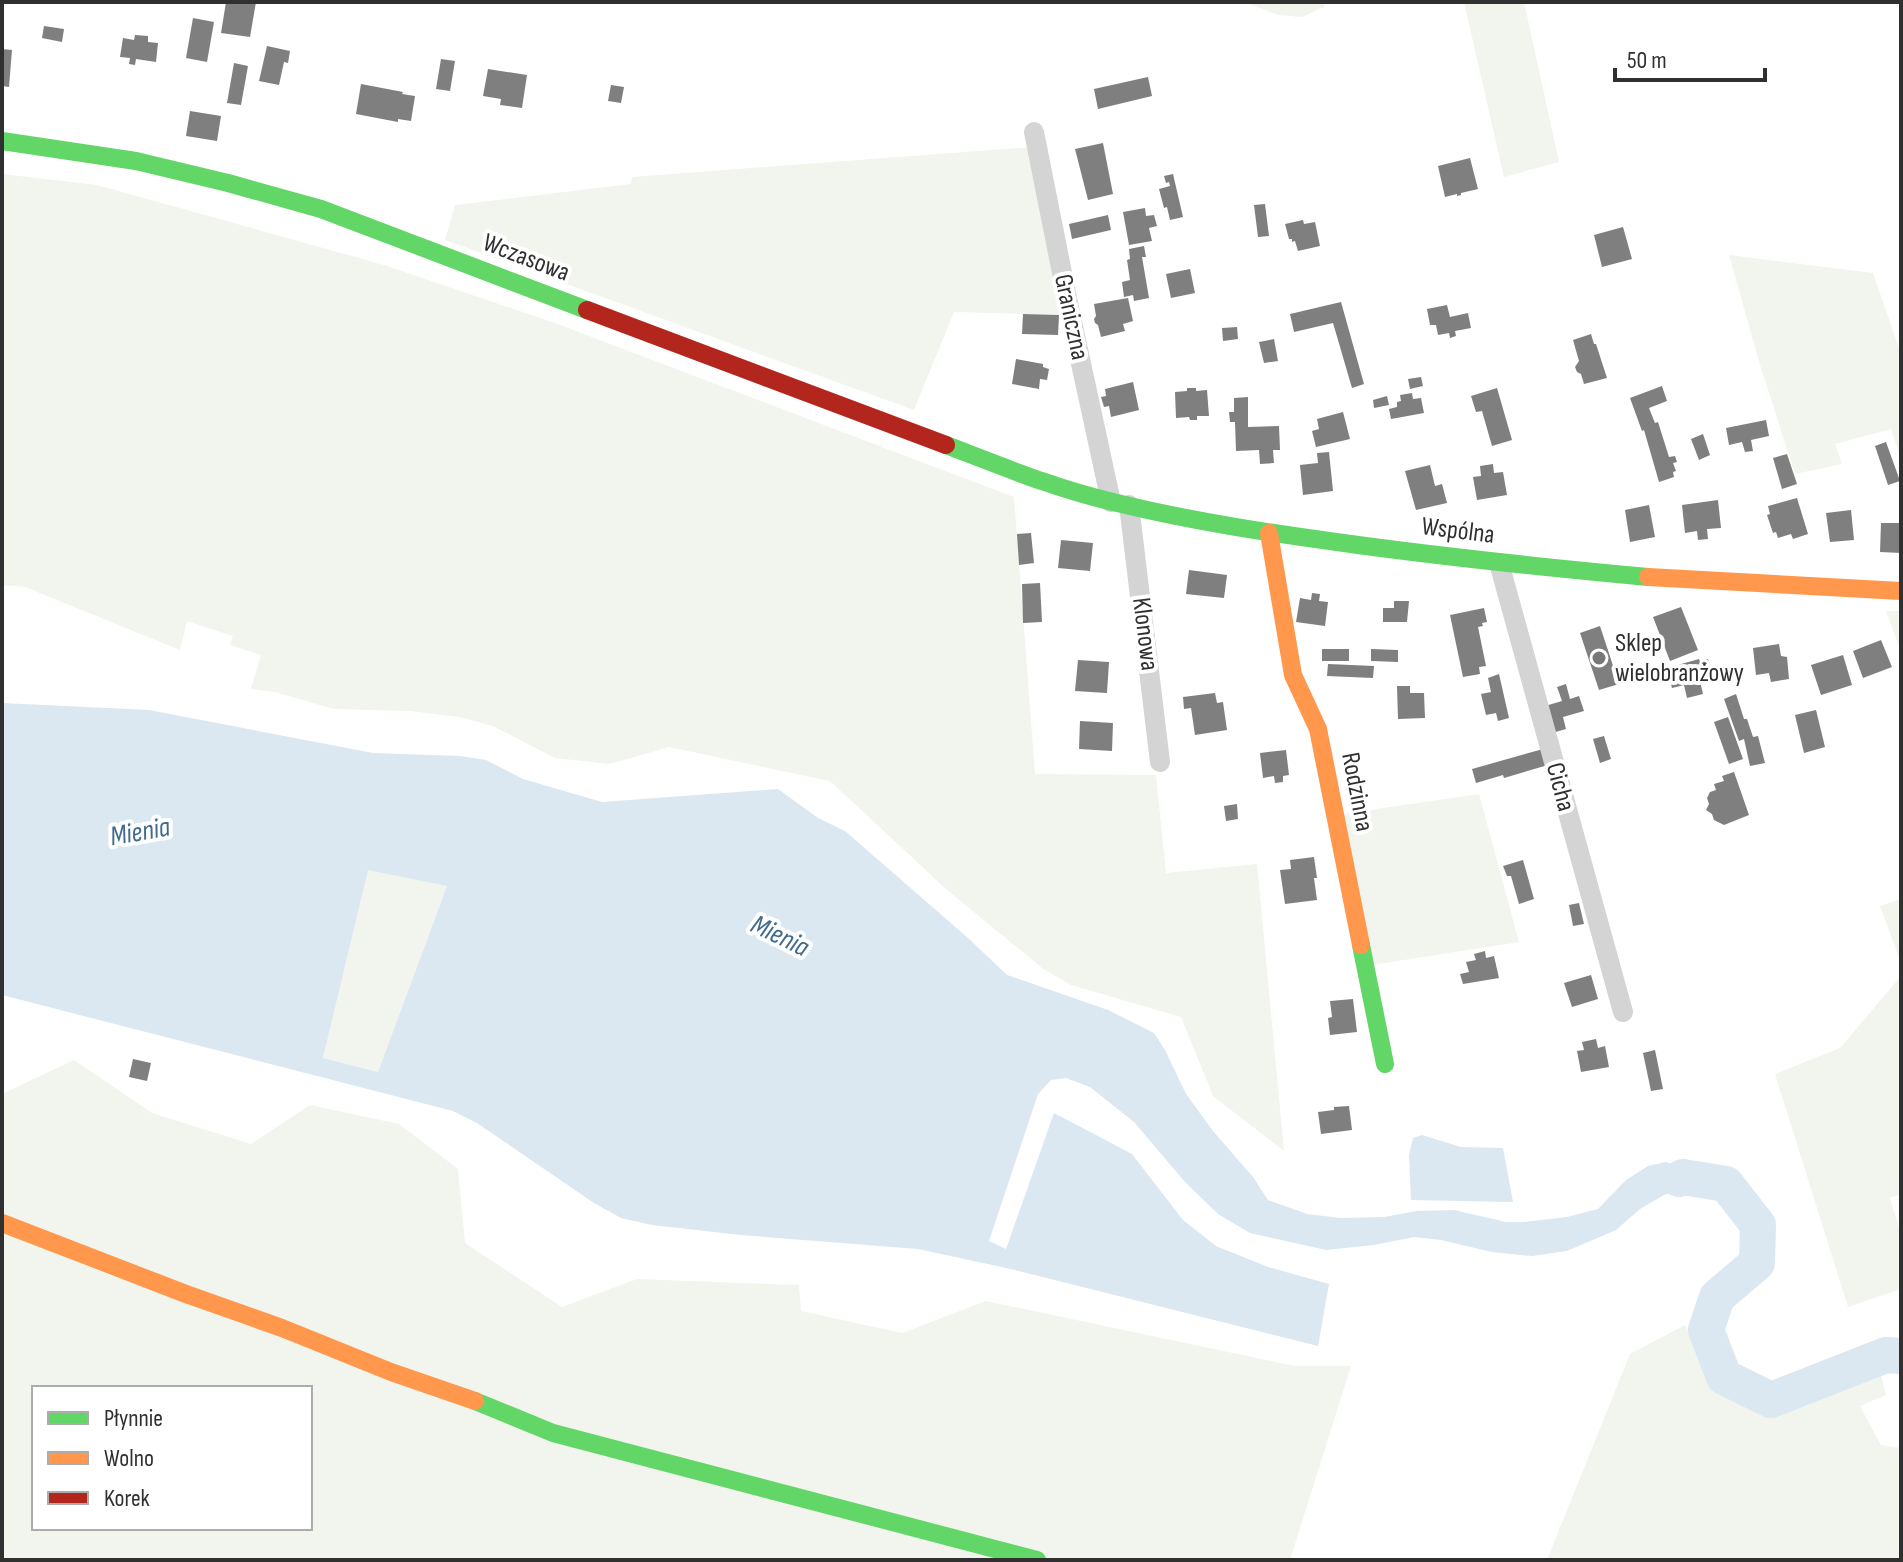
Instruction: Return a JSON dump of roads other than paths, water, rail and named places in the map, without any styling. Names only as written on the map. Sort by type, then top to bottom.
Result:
[{"type":"street","name":"Graniczna","points":[[1034,132],[1069,308],[1120,504]]},
{"type":"street","name":"Wczasowa","points":[[2,141],[136,161],[321,209],[1017,472]]},
{"type":"street","name":"Wspólna","points":[[1017,472],[1120,504],[1269,533],[1499,563],[1672,579],[1901,591]]},
{"type":"street","name":"Klonowa","points":[[1120,504],[1160,762]]},
{"type":"street","name":"Rodzinna","points":[[1269,533],[1293,675],[1318,729],[1385,1064]]},
{"type":"street","name":"Cicha","points":[[1499,563],[1623,1012]]},
{"type":"street","points":[[2,1223],[391,1372],[479,1402],[553,1433],[1037,1560]]},
{"type":"water","name":"Mienia","points":[[2,703],[149,710],[373,753],[486,760],[523,779],[602,802],[778,789],[818,818],[845,831],[1007,975],[1108,1010],[1154,1033],[1186,1094],[1268,1200],[1307,1214],[1341,1218],[1384,1217],[1417,1211],[1454,1210],[1506,1222],[1524,1222],[1567,1217],[1598,1209],[1626,1180],[1648,1166],[1666,1162],[1680,1167],[1707,1165],[1738,1179],[1706,1196],[1688,1186],[1664,1195],[1640,1209],[1616,1230],[1567,1251],[1532,1256],[1492,1252],[1414,1237],[1326,1250],[1250,1233],[1218,1214],[1185,1182],[1134,1122],[1090,1087],[1066,1078],[1051,1080],[1038,1094],[989,1241],[1006,1249],[1054,1113],[1132,1154],[1183,1220],[1216,1246],[1268,1267],[1329,1284],[1318,1346],[1011,1269],[918,1249],[741,1235],[652,1225],[621,1218],[477,1123],[453,1111],[2,995]],"holes":[[[368,870],[447,886],[378,1072],[323,1058]]]},
{"type":"water","points":[[1422,1135],[1461,1147],[1503,1148],[1513,1202],[1411,1200],[1409,1155],[1413,1138]]},
{"type":"waterway","points":[[1679,1179],[1683,1177],[1726,1184],[1758,1225],[1757,1263],[1717,1297],[1706,1330],[1724,1377],[1771,1400],[1886,1355],[1901,1356]]},
{"type":"place","name":"Sklep wielobranżowy","points":[[1599,658]]}]
